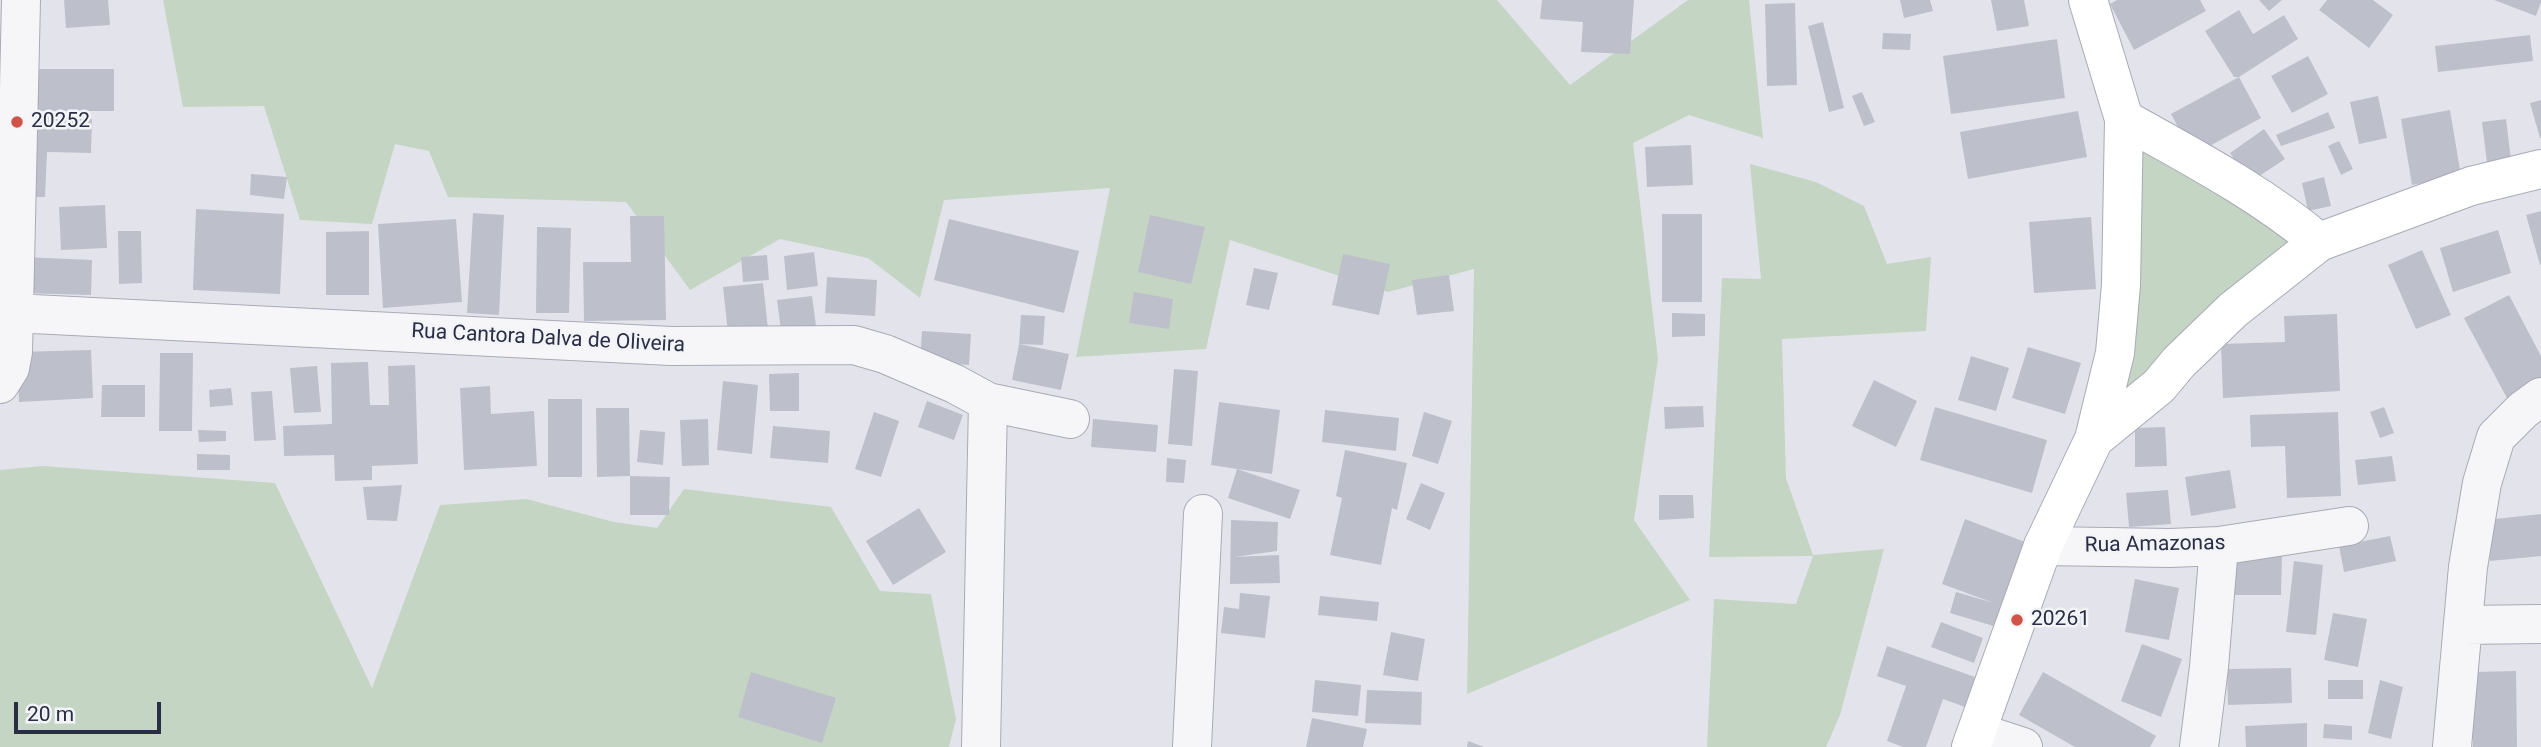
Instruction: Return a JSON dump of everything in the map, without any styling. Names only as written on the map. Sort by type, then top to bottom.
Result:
[{"type":"street","points":[[0,384],[10,368],[13,352],[8,172],[21,0]]},
{"type":"street","points":[[2023,747],[1974,740],[2043,546],[2094,439],[2115,352],[2120,299],[2124,119],[2088,0]]},
{"type":"street","points":[[2124,119],[2293,220],[2319,242]]},
{"type":"street","points":[[2094,439],[2159,386],[2187,354],[2233,310],[2319,242],[2471,186],[2541,169]]},
{"type":"street","name":"Rua Cantora Dalva de Oliveira","points":[[13,313],[671,346],[854,345],[955,384],[988,402],[1070,419]]},
{"type":"street","points":[[2452,747],[2473,527],[2482,483],[2496,437],[2523,410],[2541,397]]},
{"type":"street","points":[[981,747],[988,402]]},
{"type":"street","points":[[1192,747],[1203,514]]},
{"type":"street","name":"Rua Amazonas","points":[[2043,546],[2219,546],[2349,526]]},
{"type":"street","points":[[2199,747],[2219,546]]},
{"type":"street","points":[[2464,625],[2541,624]]},
{"type":"green space","points":[[163,0],[1497,0],[1570,85],[1688,0],[1749,0],[1763,138],[1689,115],[1633,143],[1658,359],[1634,520],[1690,600],[1467,694],[1474,269],[1388,292],[1230,240],[1206,349],[1076,357],[1110,188],[944,200],[920,298],[868,258],[780,239],[690,290],[626,202],[448,197],[429,151],[395,144],[372,224],[300,220],[264,106],[183,107]]},
{"type":"green space","points":[[2130,123],[2312,242],[2109,435]]},
{"type":"green space","points":[[1750,164],[1816,182],[1864,206],[1887,264],[1931,257],[1926,331],[1782,339],[1786,478],[1813,555],[1884,549],[1840,715],[1826,747],[1707,747],[1714,599],[1796,604],[1813,556],[1709,557],[1722,278],[1761,279]]},
{"type":"green space","points":[[42,466],[275,483],[372,688],[440,505],[526,499],[614,522],[657,528],[684,489],[831,507],[880,591],[931,594],[956,719],[949,747],[0,747],[0,470]]},
{"type":"building","points":[[64,0],[108,0],[110,25],[66,28]]},
{"type":"building","points":[[1542,0],[1634,0],[1630,54],[1581,52],[1583,22],[1540,19]]},
{"type":"building","points":[[1900,0],[1930,0],[1933,11],[1904,18]]},
{"type":"building","points":[[1991,0],[2024,0],[2029,26],[1997,31]]},
{"type":"building","points":[[2117,0],[2200,0],[2206,11],[2134,50],[2110,4]]},
{"type":"building","points":[[2259,0],[2282,0],[2269,11]]},
{"type":"building","points":[[2327,0],[2373,0],[2393,15],[2369,48],[2319,10]]},
{"type":"building","points":[[2494,0],[2541,0],[2541,2],[2536,16]]},
{"type":"building","points":[[1795,3],[1797,85],[1767,86],[1765,4]]},
{"type":"building","points":[[2239,10],[2253,34],[2284,15],[2298,39],[2239,77],[2234,77],[2205,31]]},
{"type":"building","points":[[1823,22],[1844,108],[1829,112],[1808,26]]},
{"type":"building","points":[[1883,33],[1911,34],[1910,50],[1882,49]]},
{"type":"building","points":[[2530,35],[2533,61],[2438,72],[2435,46]]},
{"type":"building","points":[[2057,39],[2065,98],[1951,114],[1943,56]]},
{"type":"building","points":[[2308,56],[2328,94],[2292,113],[2271,76]]},
{"type":"building","points":[[30,69],[114,69],[114,111],[30,111]]},
{"type":"building","points":[[2239,77],[2261,118],[2193,155],[2171,114]]},
{"type":"building","points":[[1862,92],[1875,122],[1864,126],[1852,96]]},
{"type":"building","points":[[2378,96],[2387,138],[2359,144],[2350,102]]},
{"type":"building","points":[[2541,100],[2541,138],[2540,138],[2530,103]]},
{"type":"building","points":[[2450,110],[2461,176],[2412,185],[2401,119]]},
{"type":"building","points":[[2078,111],[2087,157],[1968,179],[1960,132]]},
{"type":"building","points":[[2328,112],[2335,128],[2281,146],[2276,135]]},
{"type":"building","points":[[31,116],[92,119],[91,153],[47,152],[45,197],[28,197]]},
{"type":"building","points":[[2506,119],[2511,160],[2487,163],[2482,122]]},
{"type":"building","points":[[2264,129],[2285,159],[2250,182],[2230,153]]},
{"type":"building","points":[[2339,141],[2353,169],[2341,175],[2328,146]]},
{"type":"building","points":[[1691,145],[1693,185],[1647,187],[1645,147]]},
{"type":"building","points":[[251,174],[287,177],[284,199],[250,195]]},
{"type":"building","points":[[2324,177],[2331,206],[2308,211],[2302,183]]},
{"type":"building","points":[[105,205],[107,248],[61,250],[59,207]]},
{"type":"building","points":[[196,209],[284,214],[280,294],[193,290]]},
{"type":"building","points":[[2541,211],[2541,264],[2540,265],[2526,215]]},
{"type":"building","points":[[473,213],[504,215],[499,315],[467,313]]},
{"type":"building","points":[[1662,214],[1702,214],[1702,302],[1662,302]]},
{"type":"building","points":[[1150,215],[1205,227],[1191,284],[1138,272]]},
{"type":"building","points":[[630,216],[664,216],[666,320],[584,321],[583,262],[631,262]]},
{"type":"building","points":[[2091,217],[2096,289],[2034,293],[2029,222]]},
{"type":"building","points":[[456,219],[462,302],[383,308],[378,224]]},
{"type":"building","points":[[949,219],[1079,251],[1064,313],[934,280]]},
{"type":"building","points":[[537,227],[571,228],[569,313],[536,313]]},
{"type":"building","points":[[2498,230],[2511,273],[2453,292],[2440,248]]},
{"type":"building","points":[[118,231],[141,231],[142,283],[119,284]]},
{"type":"building","points":[[369,231],[369,295],[326,295],[326,232]]},
{"type":"building","points":[[2422,250],[2451,315],[2416,329],[2388,265]]},
{"type":"building","points":[[814,252],[818,286],[787,290],[784,256]]},
{"type":"building","points":[[1343,254],[1390,264],[1379,315],[1332,305]]},
{"type":"building","points":[[767,255],[769,280],[743,282],[741,257]]},
{"type":"building","points":[[23,257],[92,260],[91,295],[22,293]]},
{"type":"building","points":[[1254,268],[1278,273],[1269,310],[1246,305]]},
{"type":"building","points":[[1449,275],[1454,311],[1417,315],[1412,280]]},
{"type":"building","points":[[827,277],[877,280],[875,316],[825,313]]},
{"type":"building","points":[[763,283],[768,329],[728,333],[723,287]]},
{"type":"building","points":[[1134,292],[1173,299],[1169,329],[1129,323]]},
{"type":"building","points":[[2509,295],[2541,356],[2541,382],[2508,400],[2464,318]]},
{"type":"building","points":[[812,296],[816,326],[781,330],[777,300]]},
{"type":"building","points":[[1672,313],[1705,314],[1705,336],[1672,337]]},
{"type":"building","points":[[2337,314],[2340,391],[2223,398],[2221,344],[2285,342],[2284,316]]},
{"type":"building","points":[[1021,315],[1045,316],[1043,345],[1019,344]]},
{"type":"building","points":[[922,331],[971,334],[969,365],[920,361]]},
{"type":"building","points":[[1019,344],[1069,354],[1061,390],[1012,380]]},
{"type":"building","points":[[2028,347],[2081,363],[2065,414],[2012,398]]},
{"type":"building","points":[[91,350],[93,398],[19,402],[17,352]]},
{"type":"building","points":[[160,353],[193,353],[192,431],[159,431]]},
{"type":"building","points":[[1971,356],[2009,368],[1996,411],[1958,400]]},
{"type":"building","points":[[368,362],[370,405],[389,405],[388,366],[415,365],[418,464],[372,466],[372,480],[335,481],[334,455],[284,456],[283,426],[332,424],[331,363]]},
{"type":"building","points":[[317,366],[321,412],[294,413],[290,368]]},
{"type":"building","points":[[1174,369],[1198,371],[1192,446],[1168,444]]},
{"type":"building","points":[[799,373],[799,411],[770,411],[769,374]]},
{"type":"building","points":[[1874,380],[1917,401],[1896,447],[1852,426]]},
{"type":"building","points":[[723,381],[758,385],[752,454],[717,450]]},
{"type":"building","points":[[102,385],[145,385],[145,417],[101,417]]},
{"type":"building","points":[[490,386],[491,414],[534,411],[537,466],[464,470],[460,388]]},
{"type":"building","points":[[231,388],[233,405],[210,407],[209,390]]},
{"type":"building","points":[[272,391],[276,440],[254,441],[251,392]]},
{"type":"building","points":[[548,399],[582,399],[582,477],[548,477]]},
{"type":"building","points":[[927,401],[963,415],[954,440],[918,427]]},
{"type":"building","points":[[1219,402],[1280,410],[1272,474],[1211,465]]},
{"type":"building","points":[[1703,406],[1704,427],[1665,429],[1664,407]]},
{"type":"building","points":[[1935,407],[2047,440],[2032,493],[1920,460]]},
{"type":"building","points":[[2384,407],[2394,433],[2380,438],[2370,412]]},
{"type":"building","points":[[596,408],[629,408],[630,476],[597,477]]},
{"type":"building","points":[[1325,410],[1399,418],[1396,451],[1322,442]]},
{"type":"building","points":[[874,412],[899,421],[881,477],[855,469]]},
{"type":"building","points":[[1424,412],[1452,421],[1438,464],[1412,456]]},
{"type":"building","points":[[2338,412],[2341,496],[2287,498],[2285,446],[2251,447],[2250,415]]},
{"type":"building","points":[[708,419],[709,465],[682,466],[680,420]]},
{"type":"building","points":[[1093,419],[1158,425],[1156,452],[1091,447]]},
{"type":"building","points":[[773,426],[830,431],[828,463],[770,458]]},
{"type":"building","points":[[2165,427],[2167,466],[2135,467],[2135,428]]},
{"type":"building","points":[[198,430],[226,431],[226,441],[199,442]]},
{"type":"building","points":[[640,430],[665,432],[663,465],[637,462]]},
{"type":"building","points":[[1345,450],[1407,463],[1397,510],[1392,508],[1381,565],[1330,555],[1342,498],[1336,496]]},
{"type":"building","points":[[197,454],[230,455],[230,470],[197,470]]},
{"type":"building","points":[[2392,456],[2396,481],[2358,485],[2355,460]]},
{"type":"building","points":[[1167,458],[1186,460],[1184,483],[1166,482]]},
{"type":"building","points":[[1237,469],[1300,490],[1290,519],[1228,498]]},
{"type":"building","points":[[2230,470],[2236,508],[2191,516],[2185,477]]},
{"type":"building","points":[[630,476],[670,477],[669,515],[630,515]]},
{"type":"building","points":[[1421,483],[1445,493],[1430,530],[1406,519]]},
{"type":"building","points":[[402,485],[397,521],[367,520],[363,487]]},
{"type":"building","points":[[2168,490],[2171,524],[2129,527],[2126,493]]},
{"type":"building","points":[[1659,495],[1693,495],[1694,518],[1659,520]]},
{"type":"building","points":[[919,508],[946,552],[893,585],[866,541]]},
{"type":"building","points":[[2541,514],[2541,556],[2490,561],[2486,520]]},
{"type":"building","points":[[1965,519],[2033,545],[1997,627],[1950,613],[1956,592],[1994,603],[1942,584]]},
{"type":"building","points":[[1231,520],[1278,522],[1277,551],[1234,557],[1279,555],[1280,583],[1230,584]]},
{"type":"building","points":[[2390,536],[2396,561],[2344,572],[2339,546]]},
{"type":"building","points":[[2235,555],[2282,555],[2281,595],[2235,595]]},
{"type":"building","points":[[2294,561],[2323,565],[2316,635],[2286,632]]},
{"type":"building","points":[[2135,579],[2179,588],[2169,640],[2125,632]]},
{"type":"building","points":[[1240,593],[1270,596],[1265,638],[1221,633],[1224,607],[1239,609]]},
{"type":"building","points":[[1320,596],[1379,602],[1377,621],[1318,615]]},
{"type":"building","points":[[2333,613],[2367,619],[2358,667],[2324,660]]},
{"type":"building","points":[[1941,622],[1983,638],[1974,663],[1931,647]]},
{"type":"building","points":[[1391,632],[1425,639],[1418,681],[1383,675]]},
{"type":"building","points":[[2142,644],[2182,659],[2161,717],[2121,701]]},
{"type":"building","points":[[1887,646],[1975,677],[1965,707],[1943,699],[1926,747],[1903,747],[1887,741],[1906,686],[1877,676]]},
{"type":"building","points":[[2291,668],[2292,703],[2228,705],[2227,669]]},
{"type":"building","points":[[2516,671],[2517,747],[2473,747],[2472,672]]},
{"type":"building","points":[[751,672],[836,698],[822,743],[738,717]]},
{"type":"building","points":[[2043,672],[2156,736],[2150,747],[2075,747],[2019,715]]},
{"type":"building","points":[[1315,680],[1361,685],[1358,716],[1312,712]]},
{"type":"building","points":[[2328,680],[2363,680],[2363,699],[2328,699]]},
{"type":"building","points":[[2380,680],[2403,687],[2391,739],[2368,733]]},
{"type":"building","points":[[1367,690],[1422,692],[1421,725],[1365,723]]},
{"type":"building","points":[[1312,718],[1367,729],[1363,747],[1306,747]]},
{"type":"building","points":[[2307,723],[2307,747],[2246,747],[2245,726]]},
{"type":"building","points":[[2324,724],[2352,726],[2352,740],[2323,738]]},
{"type":"building","points":[[1468,741],[1484,747],[1467,747]]},
{"type":"place","name":"20252","points":[[17,122]]},
{"type":"place","name":"20261","points":[[2017,620]]}]
